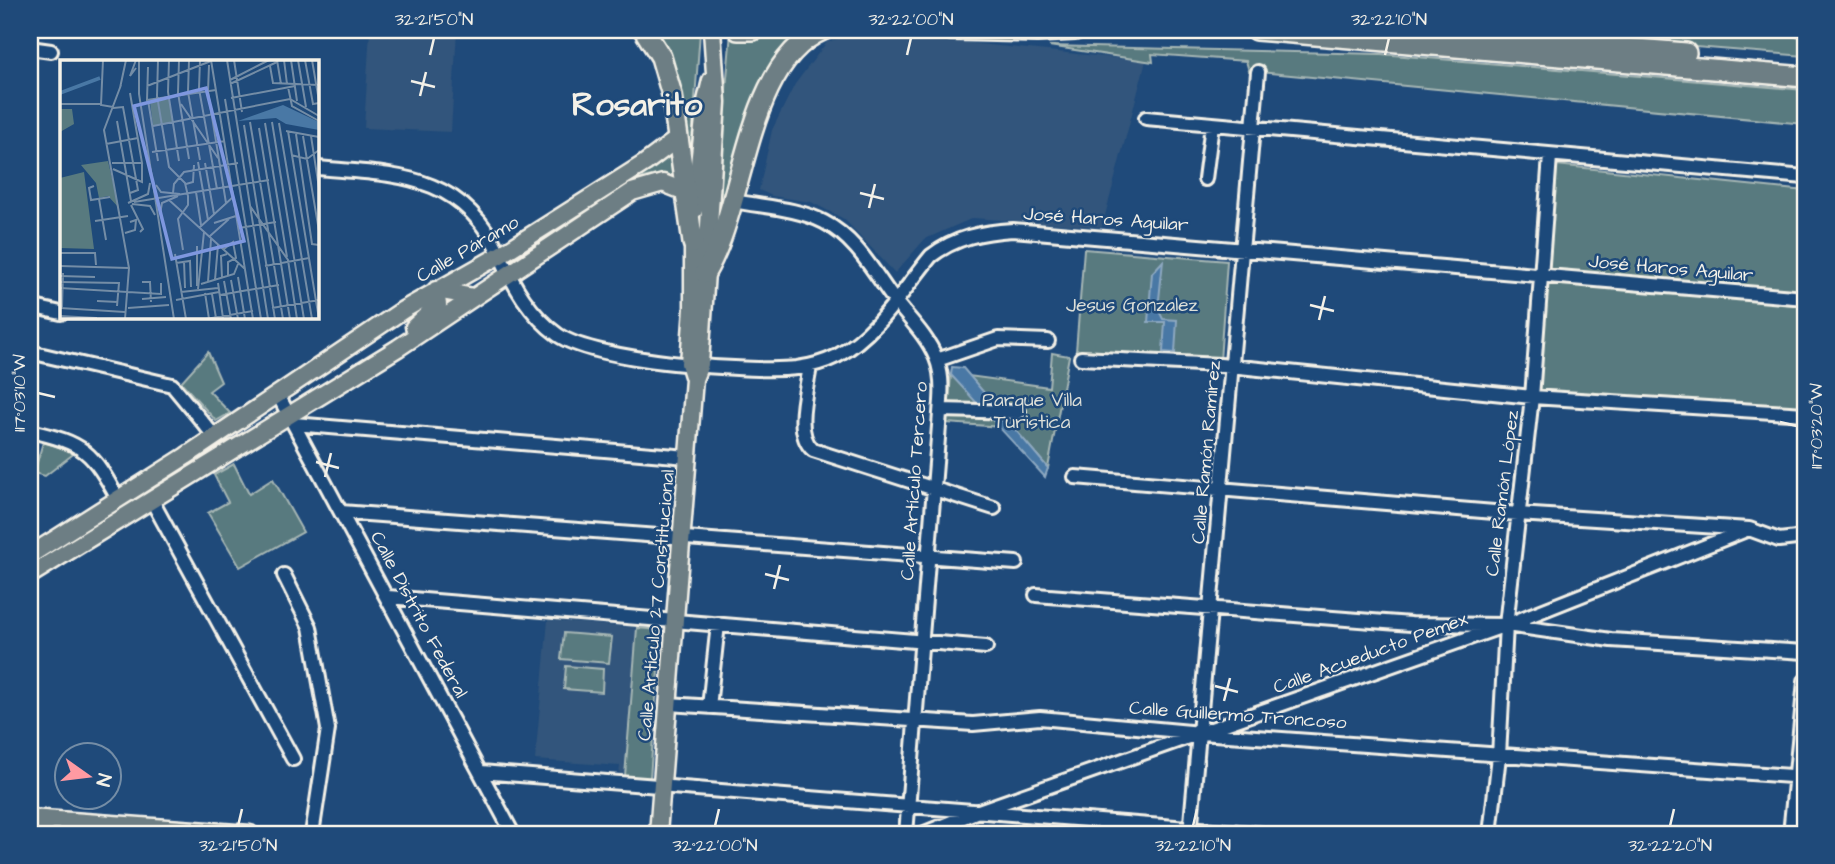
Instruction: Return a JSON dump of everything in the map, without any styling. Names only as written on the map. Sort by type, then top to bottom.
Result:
[{"type":"highway","points":[[644,30],[666,70],[693,243]]},
{"type":"highway","points":[[738,30],[753,30]]},
{"type":"highway","points":[[705,273],[723,239],[769,87],[792,52],[812,34],[823,30]]},
{"type":"highway","points":[[952,30],[1060,30]]},
{"type":"highway","points":[[1256,30],[1805,77]]},
{"type":"highway","points":[[1402,30],[1805,64]]},
{"type":"main road","name":"Calle Artículo 27 Constitucional","points":[[658,834],[717,102],[712,30]]},
{"type":"main road","name":"Calle Artículo 27 Constitucional","points":[[694,368],[693,243],[706,101],[722,30]]},
{"type":"main road","name":"Calle Páramo","points":[[278,395],[436,290],[499,255],[645,163],[677,139]]},
{"type":"main road","points":[[30,575],[152,499],[291,419],[632,192],[663,183],[683,191]]},
{"type":"main road","points":[[398,348],[412,329],[438,304],[436,290],[474,297]]},
{"type":"main road","points":[[30,555],[278,395]]},
{"type":"main road","points":[[30,818],[250,834]]},
{"type":"main road","points":[[30,833],[47,834]]},
{"type":"street","points":[[30,48],[51,51]]},
{"type":"street","name":"Calle Ramón Ramírez","points":[[1190,832],[1201,733],[1258,72]]},
{"type":"street","points":[[1146,118],[1253,130],[1805,177]]},
{"type":"street","points":[[1205,179],[1212,125]]},
{"type":"street","name":"Calle Ramón López","points":[[1490,834],[1499,756],[1506,625],[1532,397],[1550,156]]},
{"type":"street","name":"José Haros Aguilar","points":[[318,168],[391,174],[441,189],[473,213],[499,255],[507,276],[547,326],[579,346],[694,368],[781,369],[810,366],[834,357],[855,344],[931,256],[942,248],[986,232],[1045,230],[1805,298]]},
{"type":"street","name":"Calle Artículo Tercero","points":[[734,201],[804,214],[825,222],[854,246],[927,341],[937,360],[942,381],[906,834]]},
{"type":"street","points":[[30,306],[60,313]]},
{"type":"street","points":[[937,360],[998,339],[1048,341]]},
{"type":"street","points":[[30,352],[172,385],[215,436]]},
{"type":"street","points":[[1081,358],[1231,366],[1532,397],[1805,414]]},
{"type":"street","points":[[810,366],[803,430],[809,447],[994,508]]},
{"type":"street","name":"Calle Distrito Federal","points":[[278,395],[513,834]]},
{"type":"street","points":[[940,410],[1018,412]]},
{"type":"street","points":[[291,419],[688,457]]},
{"type":"street","points":[[30,431],[80,446],[97,464],[118,499]]},
{"type":"street","points":[[1075,477],[1518,514],[1749,529],[1779,540],[1805,537]]},
{"type":"street","points":[[152,499],[293,759]]},
{"type":"street","points":[[341,512],[1016,563]]},
{"type":"street","name":"Calle Acueducto Pemex","points":[[922,834],[976,812],[1506,625],[1749,529]]},
{"type":"street","points":[[285,575],[310,627],[328,729],[312,834]]},
{"type":"street","points":[[1037,595],[1410,624],[1506,625],[1611,640],[1805,652]]},
{"type":"street","points":[[388,597],[986,647]]},
{"type":"street","points":[[709,707],[718,624]]},
{"type":"street","points":[[1790,834],[1801,777],[1805,681]]},
{"type":"street","name":"Calle Guillermo Troncoso","points":[[668,704],[987,723],[1040,718],[1201,733],[1801,777]]},
{"type":"street","points":[[30,716],[30,730]]},
{"type":"street","points":[[481,772],[908,804],[1190,832],[1264,834]]},
{"type":"shaded area","points":[[370,30],[457,30],[451,132],[364,128]]},
{"type":"shaded area","points":[[859,32],[1146,61],[1102,227],[973,218],[925,239],[895,273],[844,219],[811,202],[772,196],[759,190],[772,130],[795,84],[827,42]]},
{"type":"shaded area","points":[[1163,261],[1158,309],[1163,319],[1177,320],[1175,353],[1163,352],[1165,322],[1148,322],[1152,273]]},
{"type":"shaded area","points":[[952,367],[963,368],[1048,468],[1045,477],[951,375]]},
{"type":"shaded area","points":[[548,620],[661,630],[650,778],[619,776],[620,766],[535,760]]},
{"type":"green space","points":[[652,30],[700,32],[688,193]]},
{"type":"green space","points":[[788,30],[806,30],[789,43],[712,249],[731,32],[753,38]]},
{"type":"green space","points":[[1485,30],[1719,30],[1805,37],[1805,56]]},
{"type":"green space","points":[[1049,46],[1381,54],[1805,90],[1805,124],[1249,71],[1246,61],[1152,54],[1153,62]]},
{"type":"green space","points":[[671,150],[674,177],[656,175],[638,179],[636,175]]},
{"type":"green space","points":[[1556,165],[1805,191],[1805,413],[1536,392]]},
{"type":"green space","points":[[624,183],[611,197],[520,258],[518,253]]},
{"type":"green space","name":"Jesus Gonzalez","points":[[1084,249],[1227,261],[1220,361],[1076,351]]},
{"type":"green space","points":[[208,352],[221,382],[209,391],[230,413],[216,421],[181,382]]},
{"type":"green space","name":"Parque Villa Turistica","points":[[1052,353],[1069,356],[1048,468],[969,376],[1049,387]]},
{"type":"green space","name":"Parque Villa Turistica","points":[[951,375],[1002,427],[947,423]]},
{"type":"green space","points":[[43,442],[76,452],[45,476],[34,473]]},
{"type":"green space","points":[[234,464],[249,494],[273,479],[303,532],[240,567],[208,513],[228,502],[214,475]]},
{"type":"green space","points":[[637,628],[661,630],[650,778],[625,776]]},
{"type":"green space","points":[[564,633],[612,637],[609,663],[561,659]]},
{"type":"green space","points":[[566,666],[603,669],[602,692],[564,689]]},
{"type":"district","name":"Rosarito","points":[[637,103]]}]
